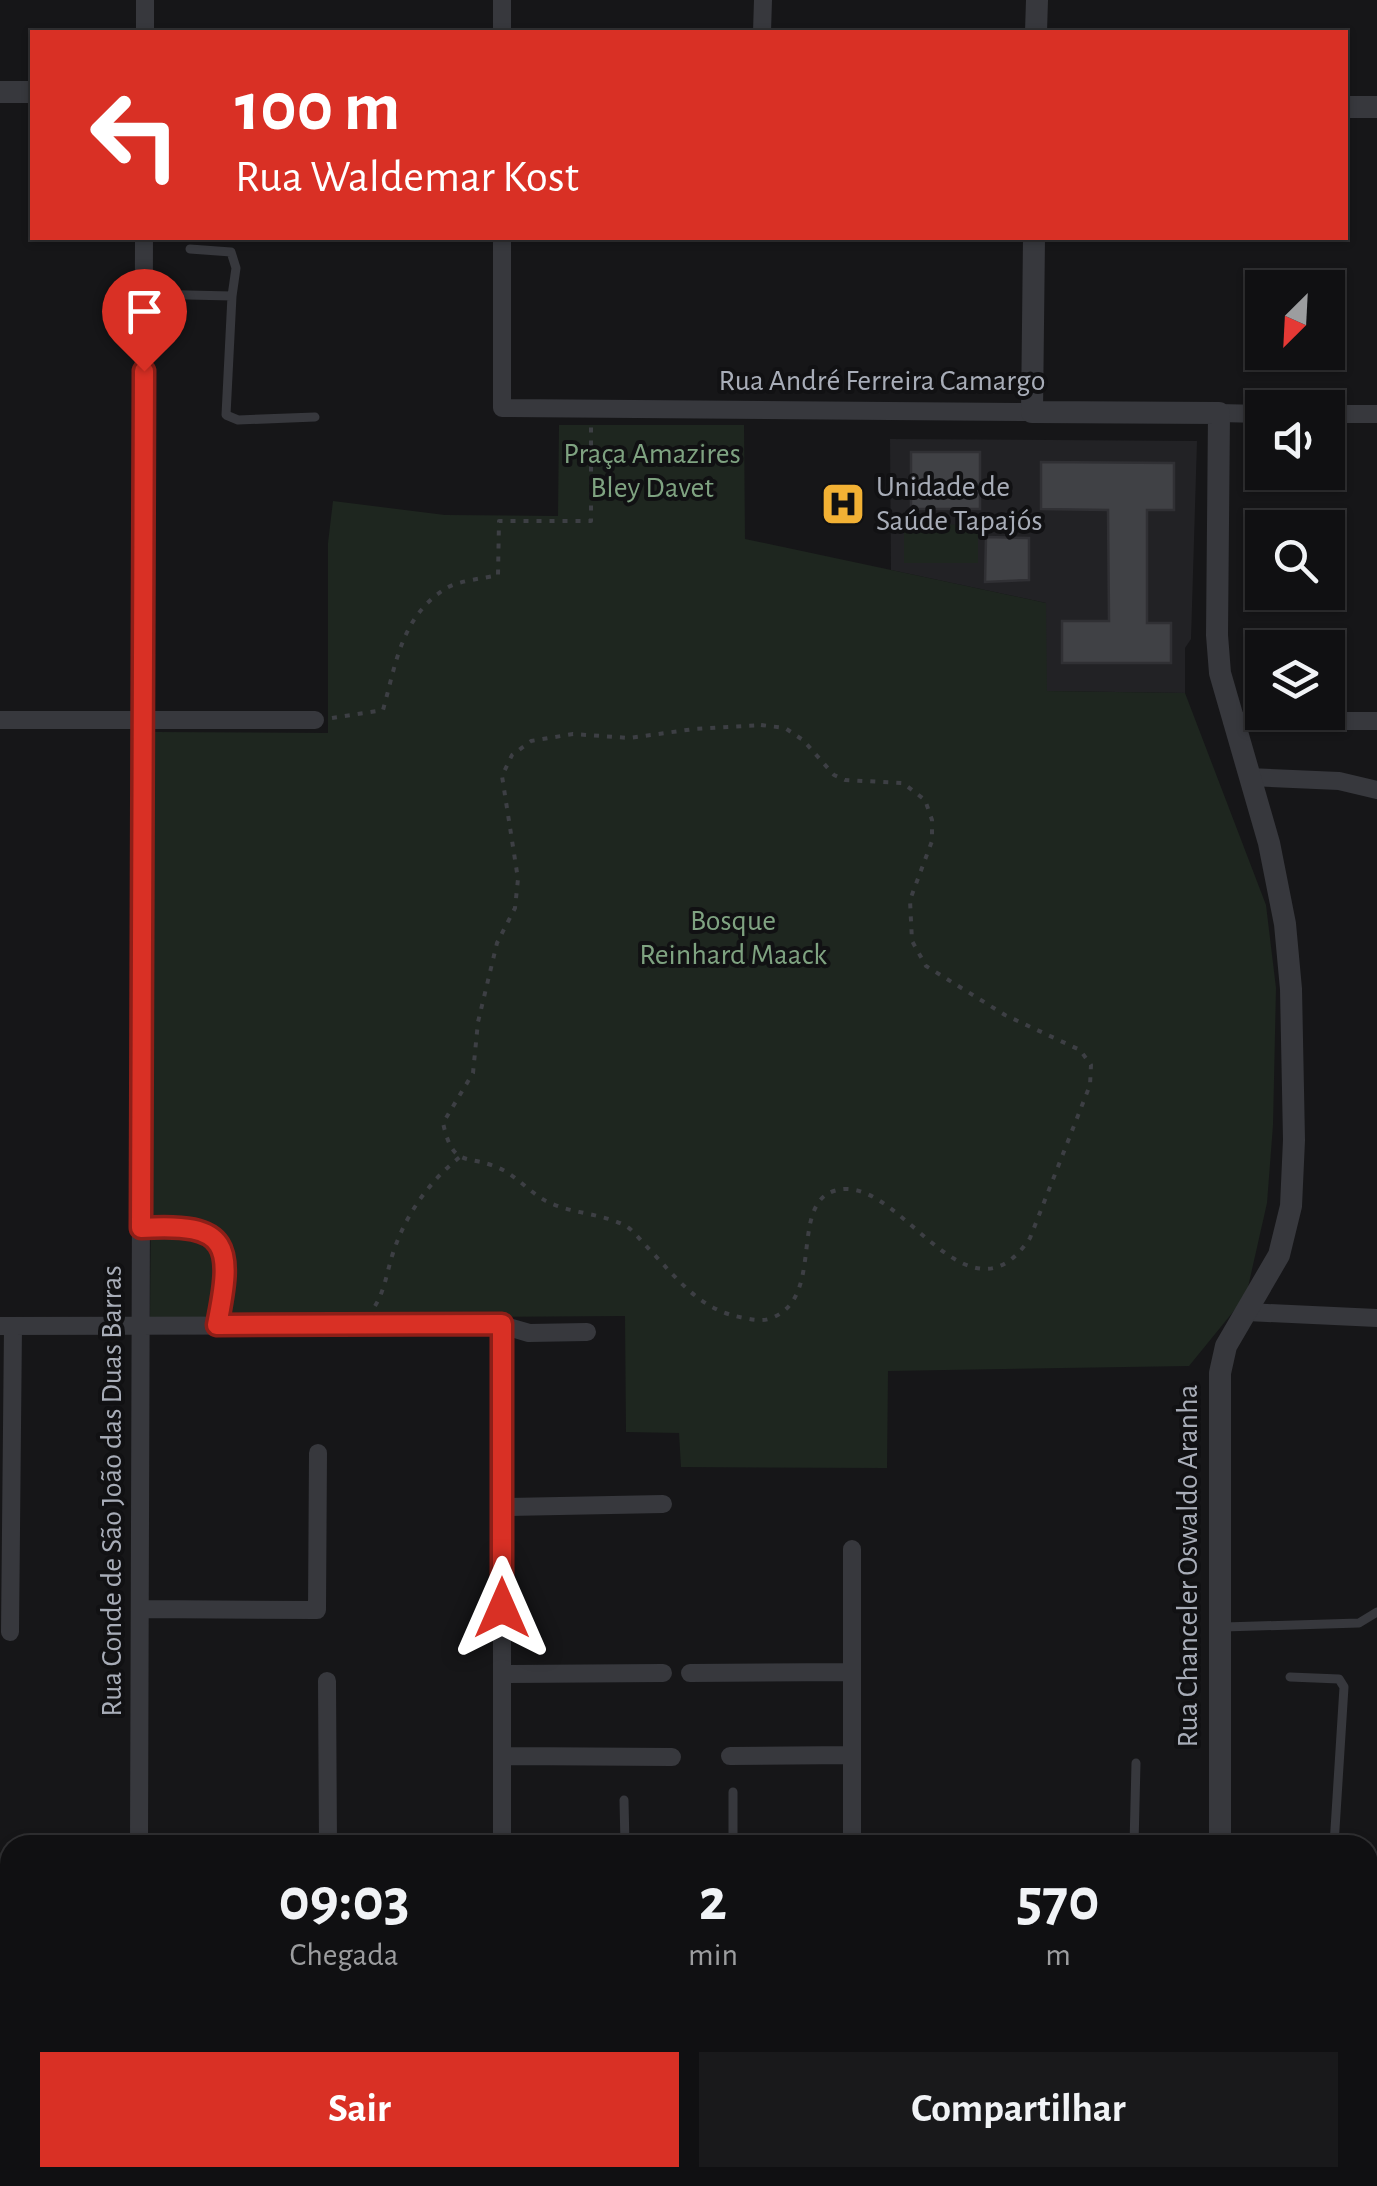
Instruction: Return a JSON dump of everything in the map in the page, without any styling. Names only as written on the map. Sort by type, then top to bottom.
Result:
[{"type":"street","points":[[145,0],[145,30]]},
{"type":"street","points":[[502,0],[502,30]]},
{"type":"street","points":[[762,30],[763,0]]},
{"type":"street","points":[[1036,30],[1037,0]]},
{"type":"street","points":[[0,92],[30,92]]},
{"type":"street","points":[[1348,107],[1377,107]]},
{"type":"street","name":"Rua Conde de São João das Duas Barras","points":[[139,1835],[144,240]]},
{"type":"street","name":"Rua André Ferreira Camargo","points":[[502,240],[502,408],[1245,414]]},
{"type":"street","points":[[1032,412],[1034,240]]},
{"type":"street","name":"Rua Chanceler Oswaldo Aranha","points":[[1219,413],[1218,654],[1232,721],[1278,880],[1290,959],[1294,1172],[1279,1255],[1226,1346],[1220,1373],[1220,1835]]},
{"type":"street","points":[[1345,414],[1377,414]]},
{"type":"street","points":[[0,720],[315,720]]},
{"type":"street","points":[[1232,721],[1377,721]]},
{"type":"street","points":[[1249,776],[1339,781],[1377,790]]},
{"type":"street","points":[[1247,1312],[1377,1318]]},
{"type":"street","points":[[502,1324],[502,1835]]},
{"type":"street","points":[[10,1632],[6,1326],[502,1324],[529,1333],[587,1332]]},
{"type":"street","points":[[140,1609],[317,1610],[318,1452]]},
{"type":"street","points":[[502,1508],[663,1504]]},
{"type":"street","points":[[852,1549],[852,1835]]},
{"type":"street","points":[[690,1674],[852,1672]]},
{"type":"street","points":[[502,1674],[662,1673]]},
{"type":"street","points":[[327,1682],[328,1835]]},
{"type":"street","points":[[730,1756],[852,1754]]},
{"type":"street","points":[[502,1756],[672,1757]]},
{"type":"lane","points":[[190,248],[231,252],[236,268],[226,415],[238,420],[315,416]]},
{"type":"lane","points":[[144,294],[232,296]]},
{"type":"lane","points":[[141,1228],[178,1225],[210,1236],[222,1247],[226,1256],[225,1286],[217,1325]]},
{"type":"lane","points":[[1221,1628],[1359,1623],[1377,1612]]},
{"type":"lane","points":[[1290,1677],[1330,1676],[1340,1679],[1344,1686],[1335,1835]]},
{"type":"lane","points":[[1134,1835],[1136,1763]]},
{"type":"lane","points":[[733,1792],[733,1835]]},
{"type":"lane","points":[[624,1800],[625,1835]]},
{"type":"path","points":[[315,720],[383,710],[394,660],[412,619],[447,587],[498,575],[500,520],[591,520],[590,409]]},
{"type":"path","points":[[761,725],[786,728],[803,740],[834,775],[845,780],[904,783],[925,800],[932,820],[932,842],[910,900],[912,941],[926,966],[1005,1015],[1080,1050],[1091,1065],[1084,1102],[1030,1238],[1018,1256],[1000,1268],[980,1268],[962,1262],[930,1243],[874,1199],[844,1189],[824,1196],[811,1212],[804,1280],[790,1306],[772,1318],[757,1321],[703,1304],[628,1227],[547,1202],[502,1169],[460,1157],[448,1147],[443,1123],[472,1073],[478,1022],[497,943],[515,908],[517,894],[502,776],[512,755],[530,741],[559,736],[629,738],[694,729],[761,725]]},
{"type":"path","points":[[370,1314],[382,1296],[394,1250],[424,1192],[438,1174],[460,1157]]},
{"type":"shaded area","points":[[890,439],[1197,441],[1191,639],[1185,648],[1185,693],[1046,691],[1046,603],[891,570]]},
{"type":"green space","name":"Bosque Reinhard Maack","points":[[559,425],[744,425],[745,539],[1046,603],[1047,691],[1185,693],[1266,905],[1276,988],[1267,1203],[1246,1296],[1189,1366],[888,1371],[887,1468],[681,1467],[679,1433],[626,1432],[625,1316],[150,1319],[155,732],[328,733],[328,543],[333,501],[445,515],[558,516]]},
{"type":"green space","points":[[904,524],[978,525],[978,563],[904,563]]},
{"type":"building","points":[[911,452],[980,452],[980,509],[911,509]]},
{"type":"building","points":[[1041,462],[1174,463],[1174,510],[1147,510],[1147,623],[1171,623],[1171,663],[1062,663],[1062,621],[1109,621],[1108,510],[1041,509]]},
{"type":"building","points":[[986,537],[1029,538],[1029,580],[985,582]]},
{"type":"place","name":"Unidade de Saúde Tapajós","points":[[843,504]]},
{"type":"route","points":[[144,371],[141,1228],[178,1225],[210,1236],[222,1247],[226,1256],[225,1286],[217,1325],[502,1324],[502,1608]]},
{"type":"park label","name":"Praça Amazires Bley Davet","points":[[652,471]]}]
